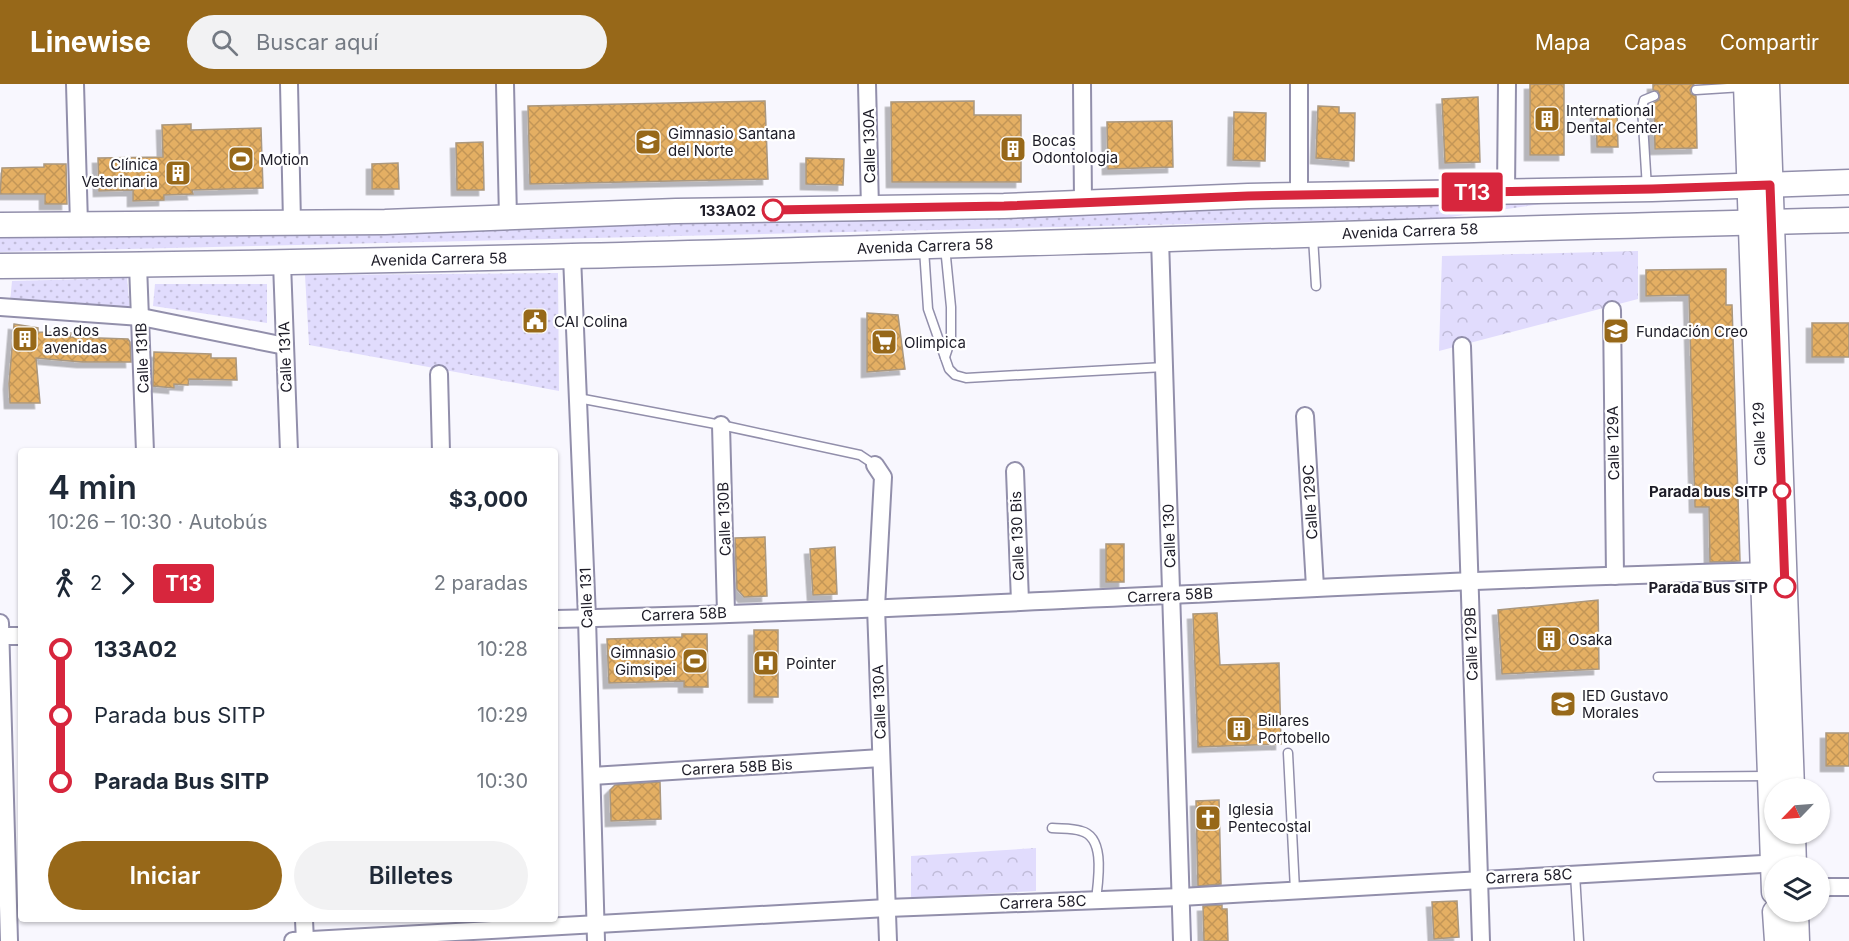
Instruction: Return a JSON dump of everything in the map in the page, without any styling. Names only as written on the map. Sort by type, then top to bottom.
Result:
[{"type":"main road","name":"Calle 129","points":[[1753,85],[1774,571],[1791,778]]},
{"type":"main road","points":[[0,225],[385,222],[676,212],[1299,195],[1647,189],[1849,182]]},
{"type":"main road","name":"Avenida Carrera 58","points":[[0,266],[572,256],[1849,220]]},
{"type":"main road","name":"Calle 129","points":[[1774,571],[1770,776],[1785,856]]},
{"type":"main road","points":[[1775,922],[1776,941]]},
{"type":"main road","points":[[1796,922],[1797,941]]},
{"type":"street","points":[[75,84],[79,224]]},
{"type":"street","points":[[289,84],[292,222]]},
{"type":"street","points":[[505,84],[508,218]]},
{"type":"street","name":"Calle 130A","points":[[867,84],[870,208]]},
{"type":"street","points":[[1082,84],[1083,202]]},
{"type":"street","points":[[1299,84],[1299,195]]},
{"type":"street","points":[[1506,192],[1507,84]]},
{"type":"street","name":"Calle 130","points":[[1160,239],[1182,941]]},
{"type":"street","name":"Calle 131","points":[[572,256],[587,618],[595,932]]},
{"type":"street","name":"Calle 131A","points":[[282,262],[289,448]]},
{"type":"street","name":"Calle 131B","points":[[138,265],[145,448]]},
{"type":"street","points":[[0,307],[141,317],[285,345]]},
{"type":"street","name":"Calle 129A","points":[[1612,310],[1615,576]]},
{"type":"street","name":"Calle 129B","points":[[1462,346],[1481,941]]},
{"type":"street","points":[[439,374],[441,448]]},
{"type":"street","name":"Calle 129C","points":[[1305,416],[1315,587]]},
{"type":"street","name":"Calle 130B","points":[[721,425],[726,613]]},
{"type":"street","name":"Calle 130A","points":[[875,465],[883,477],[876,607],[888,941]]},
{"type":"street","name":"Calle 130 Bis","points":[[1015,471],[1020,601]]},
{"type":"street","name":"Carrera 58B","points":[[558,619],[1171,595],[1315,587],[1774,571]]},
{"type":"street","points":[[0,623],[9,787],[9,941]]},
{"type":"street","points":[[0,636],[18,636]]},
{"type":"street","name":"Carrera 58B Bis","points":[[592,776],[881,758]]},
{"type":"street","name":"Carrera 58C","points":[[293,941],[456,926],[595,932],[886,908],[1181,897],[1764,865]]},
{"type":"street","points":[[1830,887],[1849,887]]},
{"type":"street","points":[[304,922],[305,941]]},
{"type":"lane","points":[[1696,90],[1753,85]]},
{"type":"lane","points":[[1647,189],[1642,108],[1644,100],[1654,96]]},
{"type":"lane","points":[[1313,234],[1316,286]]},
{"type":"lane","points":[[934,245],[928,309],[949,369],[955,375],[966,378],[1164,367]]},
{"type":"lane","points":[[934,245],[951,308],[951,339],[945,357]]},
{"type":"lane","points":[[578,398],[721,425],[860,455],[875,465]]},
{"type":"lane","points":[[1288,753],[1296,890]]},
{"type":"lane","points":[[1658,777],[1770,776]]},
{"type":"lane","points":[[1052,828],[1082,831],[1095,842],[1099,860],[1096,900]]},
{"type":"lane","points":[[1575,874],[1579,941]]},
{"type":"green space","points":[[1569,200],[1444,218],[0,252],[0,233]]},
{"type":"green space","points":[[1638,251],[1638,299],[1439,351],[1442,256]]},
{"type":"green space","points":[[558,273],[559,391],[309,345],[305,275]]},
{"type":"green space","points":[[127,278],[130,310],[10,303],[12,281]]},
{"type":"green space","points":[[155,284],[267,284],[267,323],[153,306]]},
{"type":"green space","points":[[1036,848],[1036,891],[911,898],[911,856]]},
{"type":"building","name":"International Dental Center","points":[[1530,84],[1564,84],[1564,155],[1530,155]]},
{"type":"building","points":[[1653,84],[1694,84],[1690,90],[1691,94],[1696,96],[1697,148],[1655,149],[1654,103],[1659,100],[1660,96],[1658,91],[1653,90]]},
{"type":"building","points":[[1478,97],[1480,162],[1445,163],[1442,99]]},
{"type":"building","name":"Gimnasio Santana del Norte","points":[[765,101],[768,179],[530,184],[528,106]]},
{"type":"building","points":[[974,101],[974,115],[1021,115],[1021,182],[892,182],[891,102]]},
{"type":"building","points":[[1318,106],[1339,107],[1339,113],[1355,113],[1354,161],[1316,158]]},
{"type":"building","points":[[1234,112],[1266,113],[1265,161],[1233,160]]},
{"type":"building","points":[[1596,112],[1617,112],[1618,147],[1597,147]]},
{"type":"building","points":[[1172,121],[1173,167],[1108,169],[1107,122]]},
{"type":"building","points":[[191,124],[191,130],[261,128],[263,188],[192,190],[193,194],[164,195],[164,200],[133,201],[133,190],[99,191],[98,158],[163,157],[162,125]]},
{"type":"building","points":[[483,142],[484,190],[457,190],[456,143]]},
{"type":"building","points":[[806,158],[844,159],[843,185],[806,184]]},
{"type":"building","points":[[398,163],[399,189],[372,189],[372,164]]},
{"type":"building","points":[[44,164],[66,164],[67,204],[45,204],[45,194],[0,194],[2,168],[44,167]]},
{"type":"building","points":[[1726,269],[1726,305],[1732,305],[1740,561],[1710,562],[1709,507],[1695,507],[1689,295],[1646,296],[1646,270]]},
{"type":"building","name":"Olimpica","points":[[867,313],[898,315],[905,369],[867,372]]},
{"type":"building","points":[[1812,323],[1849,323],[1849,357],[1812,357]]},
{"type":"building","points":[[14,324],[38,328],[38,332],[71,333],[70,337],[128,339],[131,362],[82,362],[36,358],[40,403],[10,403],[9,384]]},
{"type":"building","points":[[154,352],[211,354],[211,358],[236,358],[237,380],[189,379],[188,385],[174,384],[174,388],[153,386]]},
{"type":"building","points":[[765,537],[767,596],[744,597],[737,589],[735,538]]},
{"type":"building","points":[[1106,544],[1124,544],[1124,582],[1106,582]]},
{"type":"building","points":[[835,547],[837,594],[813,595],[810,549]]},
{"type":"building","name":"Osaka","points":[[1598,600],[1599,669],[1502,674],[1498,610]]},
{"type":"building","points":[[1217,613],[1220,665],[1279,663],[1281,744],[1198,747],[1193,614]]},
{"type":"building","name":"Pointer","points":[[754,630],[778,630],[778,697],[754,697]]},
{"type":"building","points":[[682,634],[707,634],[708,687],[684,687],[684,681],[609,683],[607,639],[682,637]]},
{"type":"building","points":[[1826,733],[1849,733],[1849,766],[1826,766]]},
{"type":"building","points":[[660,782],[661,819],[611,821],[610,790],[615,785]]},
{"type":"building","points":[[1219,800],[1221,884],[1198,886],[1196,801]]},
{"type":"building","points":[[1457,901],[1459,937],[1434,939],[1432,902]]},
{"type":"building","points":[[1222,905],[1222,909],[1227,909],[1228,941],[1204,941],[1203,906]]},
{"type":"bus line","name":"T13","points":[[773,210],[1004,206],[1248,196],[1770,185],[1785,587]]},
{"type":"place","name":"International Dental Center","points":[[1547,119]]},
{"type":"place","name":"Gimnasio Santana del Norte","points":[[648,142]]},
{"type":"place","name":"Bocas Odontologia","points":[[1013,149]]},
{"type":"place","name":"Motion","points":[[241,159]]},
{"type":"place","name":"Clínica Veterinaria","points":[[178,173]]},
{"type":"place","name":"133A02","points":[[773,210]]},
{"type":"place","name":"CAI Colina","points":[[535,321]]},
{"type":"place","name":"Fundación Creo","points":[[1616,331]]},
{"type":"place","name":"Las dos avenidas","points":[[25,339]]},
{"type":"place","name":"Olimpica","points":[[884,342]]},
{"type":"place","name":"Parada bus SITP","points":[[1782,491]]},
{"type":"place","name":"Parada Bus SITP","points":[[1785,587]]},
{"type":"place","name":"Osaka","points":[[1549,639]]},
{"type":"place","name":"Gimnasio Gimsipei","points":[[695,661]]},
{"type":"place","name":"Pointer","points":[[766,663]]},
{"type":"place","name":"IED Gustavo Morales","points":[[1563,704]]},
{"type":"place","name":"Billares Portobello","points":[[1239,729]]},
{"type":"place","name":"Iglesia Pentecostal","points":[[1208,818]]}]
